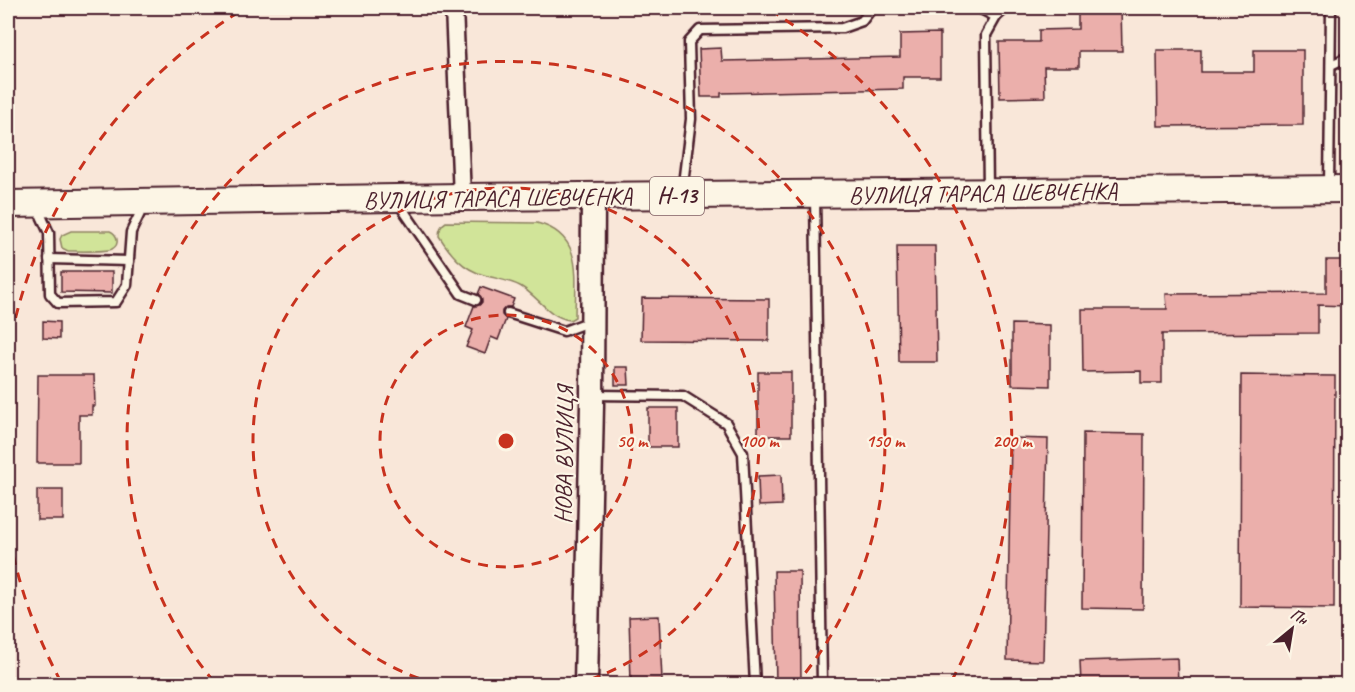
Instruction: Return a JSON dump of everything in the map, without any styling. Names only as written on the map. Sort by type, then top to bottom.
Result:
[{"type":"main road","name":"ВУЛИЦЯ ТАРАСА ШЕВЧЕНКА","points":[[8,204],[462,197],[1338,189]]},
{"type":"street","points":[[454,8],[462,197]]},
{"type":"street","name":"НОВА ВУЛИЦЯ","points":[[586,684],[592,394],[593,197]]},
{"type":"lane","points":[[682,196],[691,119],[689,42],[700,30],[842,28],[862,21],[872,8]]},
{"type":"lane","points":[[979,8],[996,17]]},
{"type":"lane","points":[[988,193],[986,35],[996,17],[1006,8]]},
{"type":"lane","points":[[1331,8],[1330,65],[1338,189]]},
{"type":"lane","points":[[1330,65],[1347,57]]},
{"type":"lane","points":[[815,195],[822,684]]},
{"type":"lane","points":[[395,199],[461,294],[476,300]]},
{"type":"lane","points":[[36,204],[49,233],[50,294],[58,303],[116,303],[127,285],[131,232],[146,202]]},
{"type":"lane","points":[[50,259],[129,261]]},
{"type":"lane","points":[[508,313],[564,331],[593,321]]},
{"type":"lane","points":[[592,394],[683,396],[726,423],[742,453],[755,684]]},
{"type":"green space","points":[[446,222],[537,223],[552,229],[563,237],[574,260],[575,317],[570,320],[555,315],[520,286],[476,272],[463,265],[439,236]]},
{"type":"green space","points":[[71,231],[110,231],[116,237],[117,242],[115,247],[109,250],[68,251],[62,248],[60,239],[62,235]]},
{"type":"building","points":[[1078,8],[1121,8],[1122,51],[1079,51],[1079,67],[1044,67],[1045,97],[1000,98],[999,42],[1039,42],[1039,30],[1078,29]]},
{"type":"building","points":[[940,33],[940,77],[903,77],[903,89],[721,93],[721,97],[701,97],[699,49],[721,48],[722,61],[900,57],[900,34]]},
{"type":"building","points":[[1157,50],[1201,50],[1201,72],[1254,72],[1254,50],[1303,50],[1303,125],[1158,126]]},
{"type":"building","points":[[897,246],[935,246],[937,362],[899,362]]},
{"type":"building","points":[[1326,260],[1347,260],[1347,306],[1318,305],[1318,333],[1162,334],[1162,383],[1141,383],[1141,371],[1083,372],[1082,309],[1167,309],[1166,294],[1326,293]]},
{"type":"building","points":[[61,272],[112,272],[112,293],[61,292]]},
{"type":"building","points":[[481,287],[514,299],[511,307],[506,307],[502,311],[506,319],[498,340],[491,337],[485,354],[466,347],[473,330],[466,327],[474,306],[482,302],[478,294]]},
{"type":"building","points":[[642,298],[769,299],[769,341],[641,340]]},
{"type":"building","points":[[43,321],[59,322],[59,339],[43,338]]},
{"type":"building","points":[[1012,324],[1050,325],[1050,386],[1012,385]]},
{"type":"building","points":[[615,367],[628,367],[629,385],[615,385]]},
{"type":"building","points":[[758,372],[791,372],[791,436],[758,436]]},
{"type":"building","points":[[38,375],[94,375],[95,406],[92,406],[92,415],[79,415],[79,463],[37,463]]},
{"type":"building","points":[[1241,375],[1335,376],[1334,608],[1240,607]]},
{"type":"building","points":[[648,408],[678,408],[678,447],[648,447]]},
{"type":"building","points":[[1083,433],[1144,434],[1143,609],[1082,608]]},
{"type":"building","points":[[1011,438],[1048,439],[1043,661],[1007,660]]},
{"type":"building","points":[[781,475],[782,505],[759,506],[758,476]]},
{"type":"building","points":[[37,490],[63,490],[63,520],[37,520]]},
{"type":"building","points":[[774,571],[800,571],[801,684],[776,684]]},
{"type":"building","points":[[659,616],[662,680],[631,681],[629,617]]},
{"type":"building","points":[[1177,658],[1178,684],[1081,684],[1080,661]]}]
